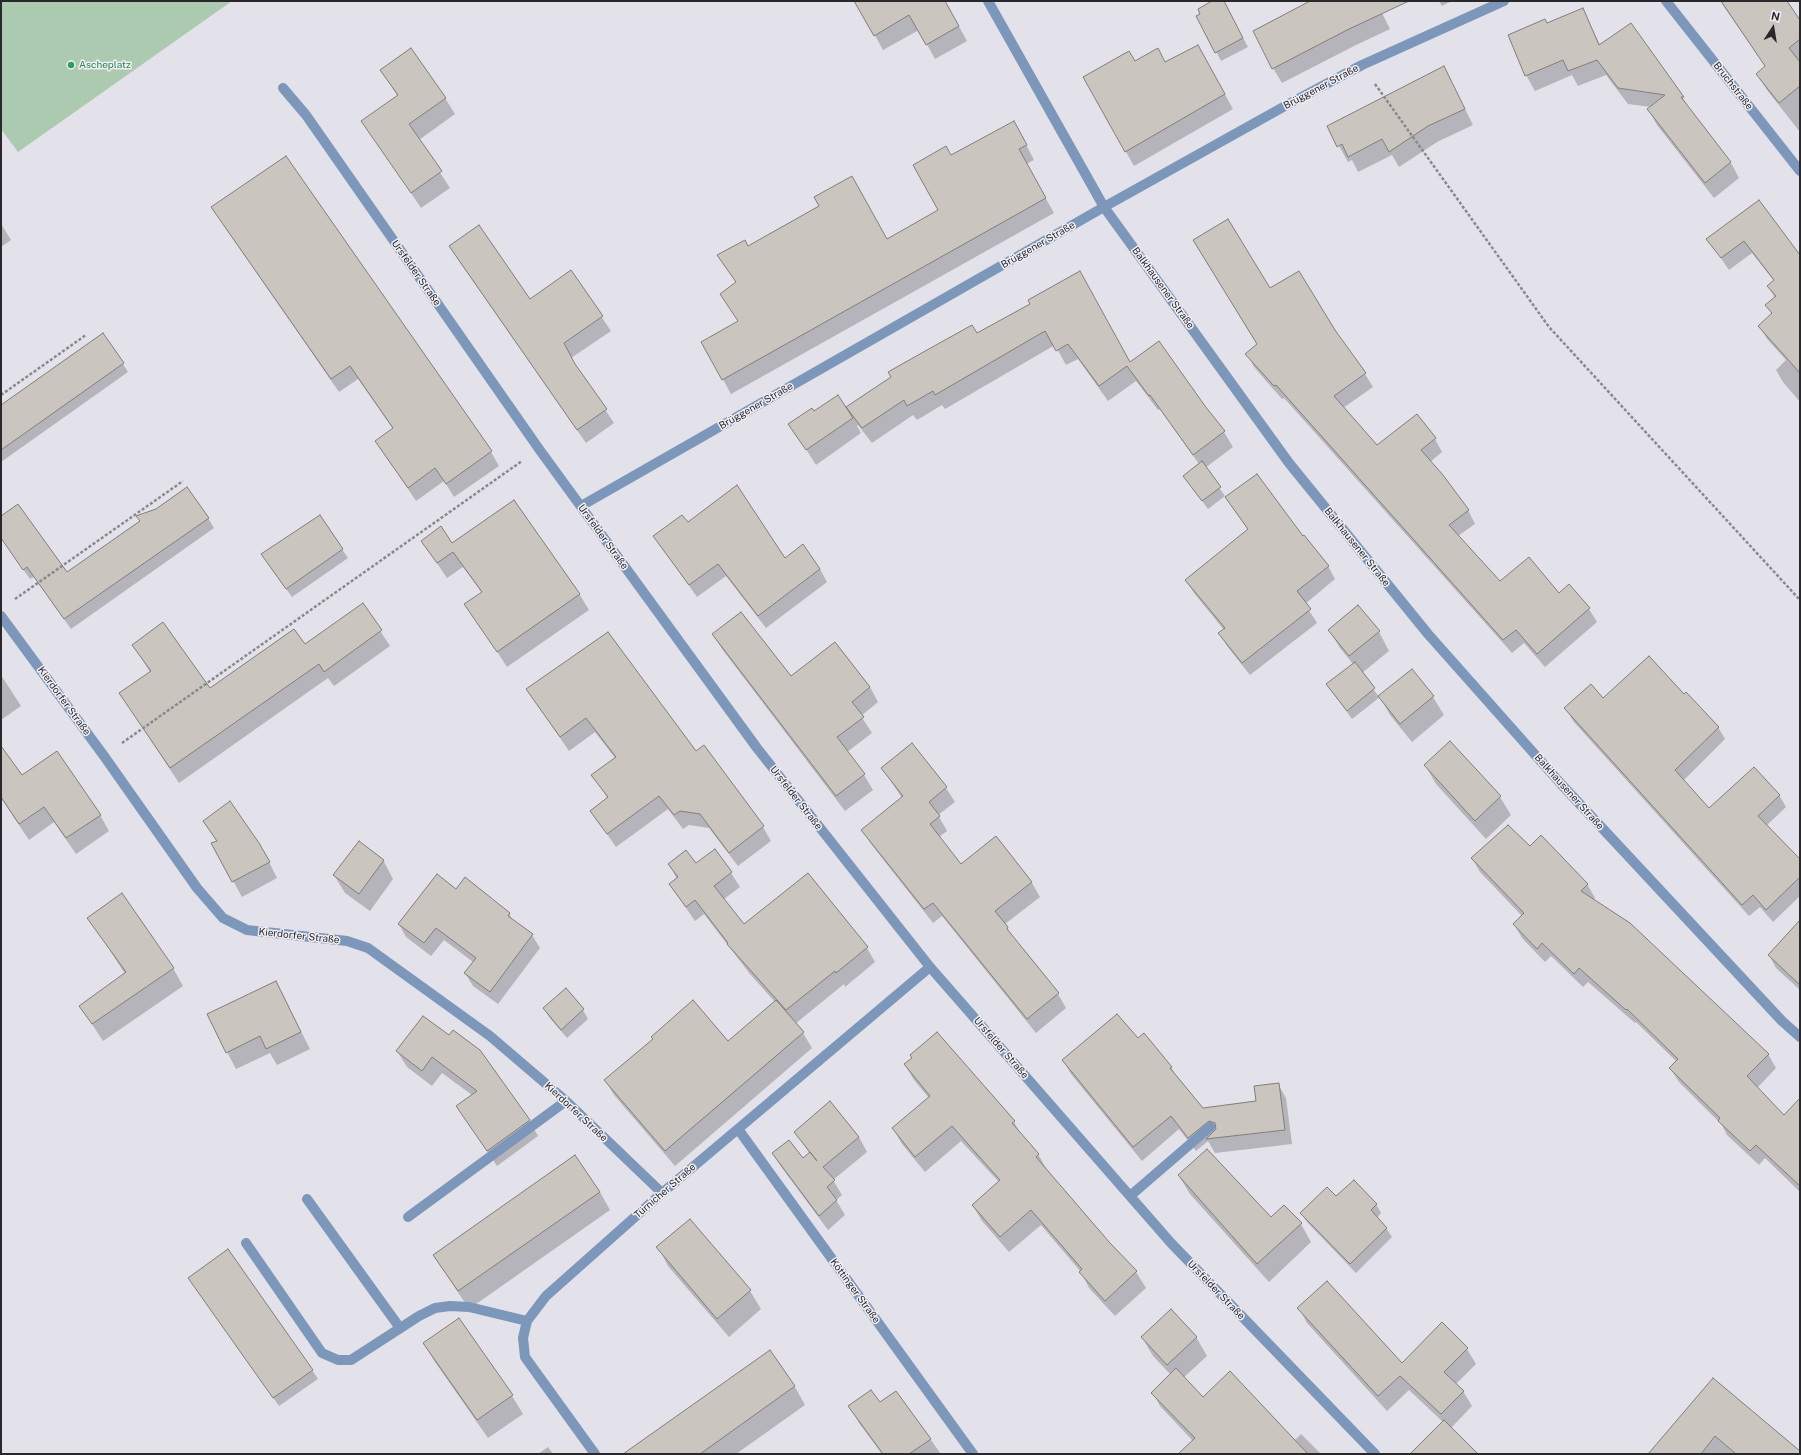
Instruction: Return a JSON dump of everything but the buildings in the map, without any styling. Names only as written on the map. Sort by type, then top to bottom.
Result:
[{"type":"street","name":"Balkhausener Straße","points":[[988,1],[1104,207],[1289,463],[1428,634],[1562,785],[1776,1015],[1800,1037]]},
{"type":"street","name":"Brüggener Straße","points":[[581,506],[1104,207],[1362,65],[1504,1]]},
{"type":"street","name":"Bruchstraße","points":[[1666,1],[1800,171]]},
{"type":"street","name":"Ursfelder Straße","points":[[283,88],[306,115],[539,449],[757,748],[930,967],[1172,1244],[1375,1454]]},
{"type":"street","name":"Kierdorfer Straße","points":[[1,616],[104,756],[197,888],[223,918],[247,930],[347,940],[368,948],[490,1036],[566,1101],[662,1193]]},
{"type":"street","name":"Türnicher Straße","points":[[596,1454],[525,1358],[523,1338],[527,1321],[546,1296],[662,1193],[930,967]]},
{"type":"street","points":[[408,1217],[566,1101]]},
{"type":"street","points":[[1130,1196],[1210,1127]]},
{"type":"street","name":"Köttinger Straße","points":[[738,1129],[972,1454]]},
{"type":"street","points":[[307,1199],[400,1328]]},
{"type":"street","points":[[246,1243],[322,1353],[338,1360],[351,1360],[419,1316],[435,1308],[450,1306],[469,1307],[488,1310],[527,1321]]},
{"type":"path","points":[[1362,65],[1549,327],[1800,600]]},
{"type":"path","points":[[1,395],[86,334]]},
{"type":"path","points":[[104,756],[539,449]]},
{"type":"path","points":[[14,599],[183,481]]},
{"type":"green space","name":"Ascheplatz","points":[[1,1],[232,1],[18,152],[1,129]]},
{"type":"place","name":"Ascheplatz","points":[[71,65]]}]
